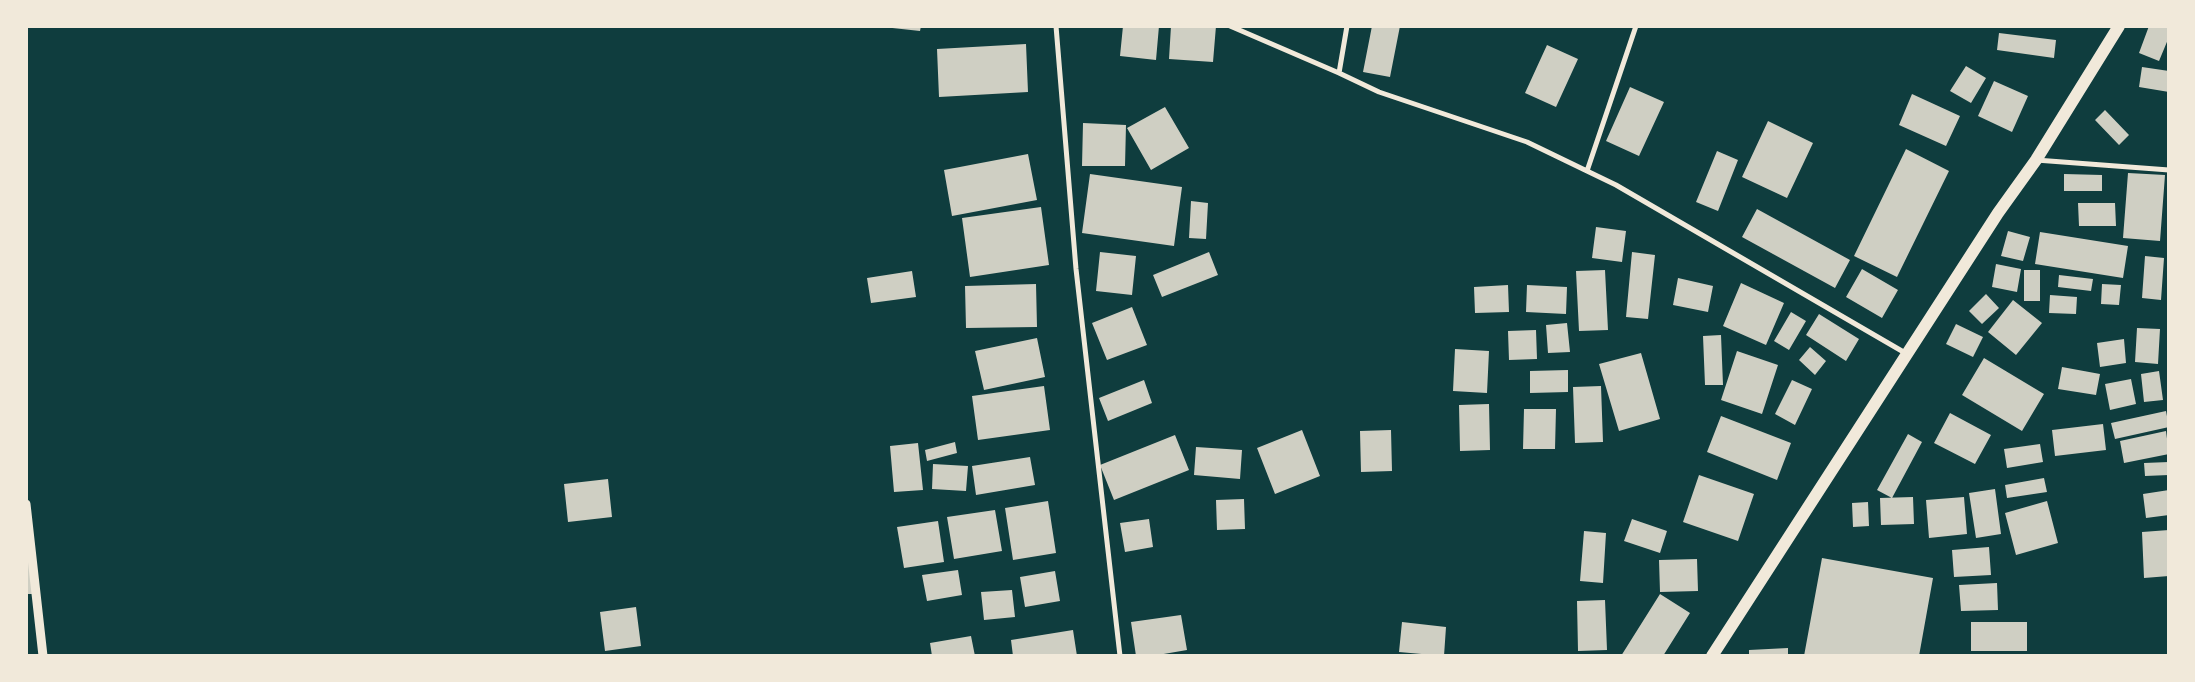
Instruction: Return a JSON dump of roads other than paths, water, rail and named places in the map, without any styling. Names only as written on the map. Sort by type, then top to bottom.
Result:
[{"type":"main road","points":[[1712,656],[1998,213],[2036,160],[2119,26]]},
{"type":"street","points":[[1056,26],[1076,269],[1120,656]]},
{"type":"street","points":[[1230,26],[1379,92],[1527,142],[1587,171],[1633,195],[1907,354]]},
{"type":"street","points":[[1339,73],[1347,26]]},
{"type":"street","points":[[1587,171],[1636,26]]},
{"type":"street","points":[[2036,160],[2169,170]]},
{"type":"street","points":[[26,504],[43,656]]}]
